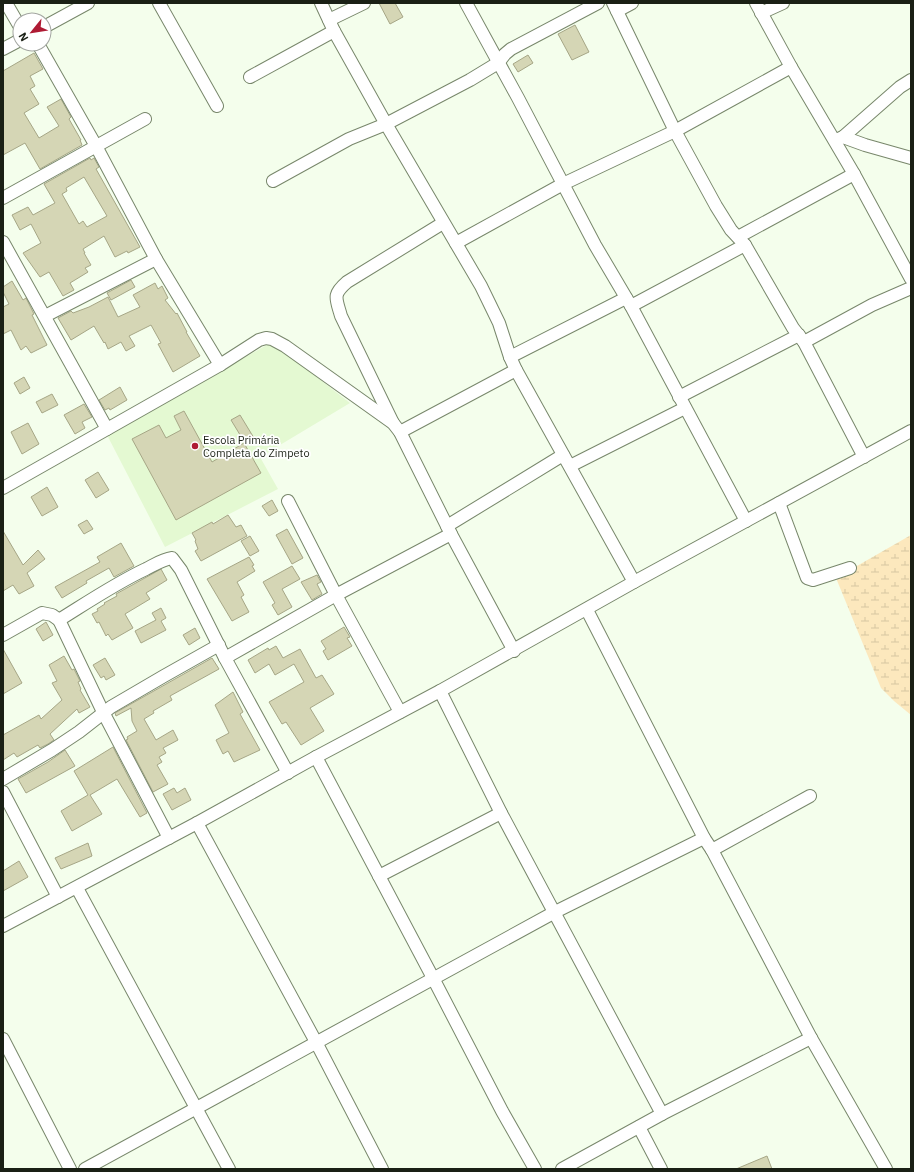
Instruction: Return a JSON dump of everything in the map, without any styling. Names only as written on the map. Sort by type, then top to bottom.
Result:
[{"type":"street","points":[[6,3],[12,13]]},
{"type":"street","points":[[52,23],[88,3]]},
{"type":"street","points":[[159,3],[217,106]]},
{"type":"street","points":[[321,3],[386,124],[481,286],[499,323],[510,357],[516,370],[634,582]]},
{"type":"street","points":[[250,77],[364,3]]},
{"type":"street","points":[[466,3],[595,245],[629,302],[746,521]]},
{"type":"street","points":[[273,181],[349,139],[386,124],[470,80],[498,62],[511,50],[598,3]]},
{"type":"street","points":[[632,3],[615,7],[675,131],[726,222],[741,241],[792,328],[801,338],[864,457]]},
{"type":"street","points":[[784,3],[758,8],[791,67],[839,139],[854,174],[911,279]]},
{"type":"street","points":[[3,49],[12,44]]},
{"type":"street","points":[[43,52],[96,146],[156,259],[220,365]]},
{"type":"street","points":[[456,243],[563,184],[675,131],[791,67]]},
{"type":"street","points":[[839,139],[900,87],[911,80]]},
{"type":"street","points":[[3,198],[145,119]]},
{"type":"street","points":[[839,139],[911,158]]},
{"type":"street","points":[[510,357],[629,302],[741,241],[854,174]]},
{"type":"street","points":[[444,223],[347,282],[339,289],[337,294],[337,302],[341,316],[396,428],[448,530],[514,651]]},
{"type":"street","points":[[3,242],[107,429]]},
{"type":"street","points":[[45,316],[156,259]]},
{"type":"street","points":[[570,466],[801,338],[911,288]]},
{"type":"street","points":[[3,488],[220,365],[259,340],[266,338],[272,339],[285,346],[396,428]]},
{"type":"street","points":[[396,428],[516,370]]},
{"type":"street","points":[[3,926],[77,888],[316,757],[514,651],[634,582],[911,431]]},
{"type":"street","points":[[225,658],[448,530],[564,455]]},
{"type":"street","points":[[288,501],[336,595],[400,712]]},
{"type":"street","points":[[779,503],[807,578],[813,580],[850,568]]},
{"type":"street","points":[[59,620],[100,594],[134,575],[172,558],[181,570],[225,658],[288,773]]},
{"type":"street","points":[[587,610],[704,838],[712,850],[811,1038],[886,1169]]},
{"type":"street","points":[[3,635],[42,614],[52,615],[59,620],[103,712],[169,838]]},
{"type":"street","points":[[3,779],[79,732],[103,712],[219,645]]},
{"type":"street","points":[[440,691],[501,813],[662,1114]]},
{"type":"street","points":[[316,757],[502,1112],[535,1169]]},
{"type":"street","points":[[3,792],[58,897]]},
{"type":"street","points":[[712,850],[810,796]]},
{"type":"street","points":[[379,876],[501,813]]},
{"type":"street","points":[[197,823],[316,1042],[382,1169]]},
{"type":"street","points":[[85,1169],[555,912],[704,838]]},
{"type":"street","points":[[77,888],[230,1169]]},
{"type":"street","points":[[562,1169],[662,1114],[811,1038]]},
{"type":"street","points":[[3,1040],[70,1169]]},
{"type":"street","points":[[639,1127],[661,1169]]},
{"type":"shaded area","name":"Escola Primária Completa do Zimpeto","points":[[272,342],[350,403],[260,457],[278,489],[165,547],[107,435]]},
{"type":"green space","points":[[911,535],[911,715],[881,688],[836,578]]},
{"type":"building","points":[[379,3],[395,3],[403,17],[390,24]]},
{"type":"building","points":[[575,25],[589,52],[572,60],[558,34]]},
{"type":"building","points":[[34,53],[43,69],[30,76],[35,86],[30,89],[39,104],[24,113],[39,138],[59,126],[47,107],[61,99],[71,117],[69,119],[81,140],[82,145],[40,169],[25,143],[3,155],[3,71]]},
{"type":"building","points":[[528,55],[533,63],[518,72],[513,64]]},
{"type":"building","points":[[90,158],[91,160],[94,158],[99,167],[96,169],[140,247],[115,257],[104,236],[83,249],[91,265],[85,268],[88,272],[70,283],[74,290],[63,296],[49,272],[40,277],[23,253],[41,243],[31,224],[20,230],[12,215],[28,207],[33,215],[55,203],[44,184]],"holes":[[[84,177],[107,216],[87,227],[83,221],[79,224],[62,194],[67,191],[66,188]]]},
{"type":"building","points":[[131,280],[135,287],[111,300],[107,293]]},
{"type":"building","points":[[12,281],[23,300],[26,298],[34,314],[32,315],[47,345],[31,353],[26,346],[21,350],[11,330],[3,334],[3,307],[9,304],[3,292],[3,287]]},
{"type":"building","points":[[155,283],[158,289],[162,286],[168,298],[165,300],[176,314],[177,313],[200,356],[173,372],[158,344],[161,343],[151,325],[129,336],[135,346],[126,351],[121,342],[108,349],[94,326],[71,340],[58,318],[71,311],[73,313],[89,307],[108,297],[118,317],[140,307],[133,295]]},
{"type":"building","points":[[24,377],[30,388],[20,394],[14,383]]},
{"type":"building","points":[[120,387],[127,400],[110,410],[109,408],[105,410],[99,400]]},
{"type":"building","points":[[52,394],[58,405],[42,413],[36,402]]},
{"type":"building","points":[[84,404],[92,417],[82,422],[85,428],[75,434],[64,415]]},
{"type":"building","points":[[184,411],[212,462],[244,443],[261,473],[176,520],[132,439],[159,425],[166,438],[181,430],[174,416]]},
{"type":"building","points":[[240,415],[254,438],[245,443],[231,420]]},
{"type":"building","points":[[28,423],[39,444],[22,454],[11,432]]},
{"type":"building","points":[[98,472],[109,490],[96,498],[85,480]]},
{"type":"building","points":[[47,487],[58,507],[42,516],[31,497]]},
{"type":"building","points":[[272,500],[278,511],[269,516],[262,506]]},
{"type":"building","points":[[228,515],[236,527],[241,525],[247,536],[201,561],[195,551],[198,549],[196,540],[192,533],[212,522],[213,524]]},
{"type":"building","points":[[87,520],[93,529],[84,534],[78,525]]},
{"type":"building","points":[[287,529],[303,558],[292,564],[276,535]]},
{"type":"building","points":[[3,531],[23,565],[38,550],[45,559],[27,573],[34,586],[19,594],[13,585],[3,591]]},
{"type":"building","points":[[250,536],[259,551],[250,556],[241,541]]},
{"type":"building","points":[[121,543],[134,566],[114,577],[109,568],[86,581],[87,583],[62,598],[55,587],[100,562],[97,557]]},
{"type":"building","points":[[249,557],[254,565],[252,566],[255,571],[237,582],[244,595],[241,597],[249,612],[232,621],[207,579]]},
{"type":"building","points":[[292,566],[300,579],[282,589],[292,607],[278,615],[272,605],[275,603],[263,582]]},
{"type":"building","points":[[161,569],[167,580],[146,593],[150,599],[125,614],[133,628],[112,640],[108,634],[106,636],[99,622],[97,623],[92,614],[98,611],[97,609],[105,604],[104,603],[117,596],[116,594]]},
{"type":"building","points":[[317,575],[321,582],[317,584],[322,594],[312,600],[301,582]]},
{"type":"building","points":[[161,608],[166,618],[161,621],[166,630],[141,643],[135,631],[156,620],[152,613]]},
{"type":"building","points":[[46,622],[53,635],[43,641],[36,629]]},
{"type":"building","points":[[344,627],[350,637],[347,638],[352,646],[328,660],[323,651],[326,649],[321,641]]},
{"type":"building","points":[[195,628],[200,638],[189,645],[183,635]]},
{"type":"building","points":[[276,646],[283,658],[300,649],[316,678],[322,675],[334,694],[310,708],[324,731],[301,745],[286,722],[282,724],[269,702],[304,682],[294,664],[275,675],[269,664],[255,673],[248,660],[268,648],[269,650]]},
{"type":"building","points":[[3,649],[22,683],[3,694]]},
{"type":"building","points":[[64,656],[72,670],[74,669],[80,681],[78,682],[81,689],[80,690],[90,707],[79,713],[77,709],[50,734],[54,740],[48,744],[40,748],[38,745],[17,757],[14,753],[3,760],[3,735],[39,715],[41,719],[62,700],[52,683],[57,681],[49,665]]},
{"type":"building","points":[[105,658],[115,675],[106,680],[104,676],[101,678],[93,665]]},
{"type":"building","points":[[212,658],[219,669],[170,696],[172,700],[153,711],[154,713],[144,719],[156,740],[173,730],[178,740],[163,748],[166,753],[159,757],[162,762],[157,765],[168,784],[153,792],[126,740],[128,739],[127,737],[137,731],[132,721],[131,708],[116,716],[115,713]]},
{"type":"building","points":[[233,692],[243,712],[240,714],[260,750],[234,762],[228,751],[223,754],[216,740],[229,733],[215,705]]},
{"type":"building","points":[[113,747],[147,813],[140,817],[117,779],[90,795],[102,814],[72,831],[61,811],[88,795],[74,771]]},
{"type":"building","points":[[65,750],[75,766],[26,793],[18,779],[48,762]]},
{"type":"building","points":[[174,788],[177,793],[185,788],[191,800],[172,810],[163,794]]},
{"type":"building","points":[[88,843],[92,856],[61,869],[55,858]]},
{"type":"building","points":[[19,861],[28,877],[3,891],[3,871]]},
{"type":"building","points":[[767,1156],[772,1169],[736,1169]]},
{"type":"place","name":"Escola Primária Completa do Zimpeto","points":[[195,446]]}]
